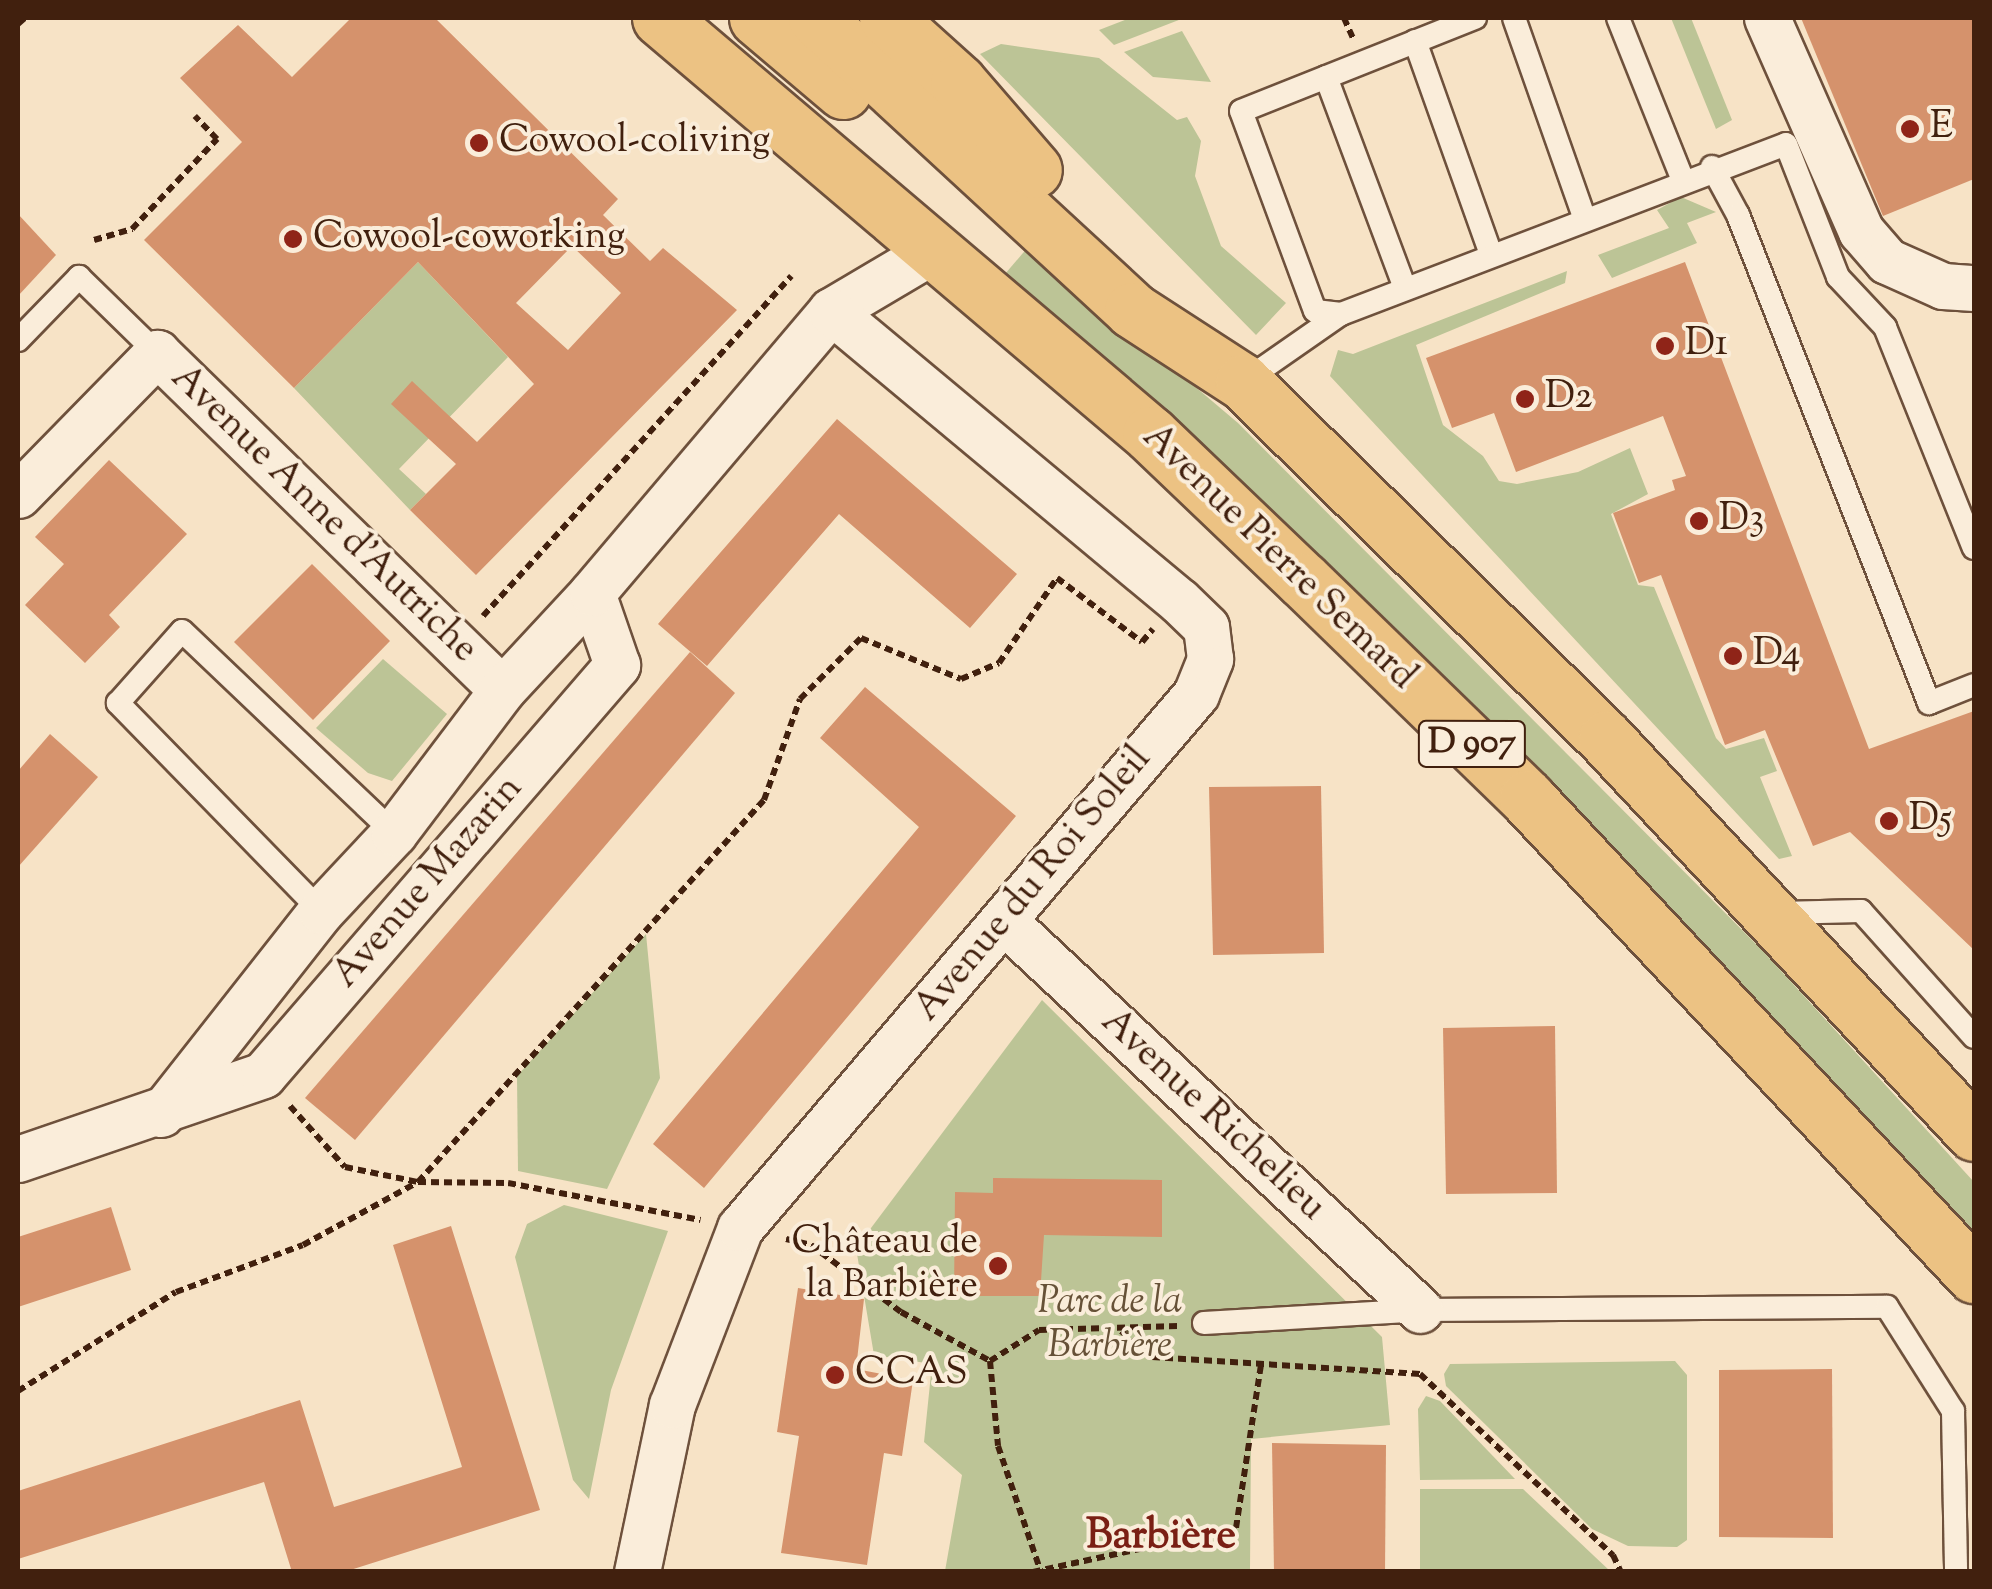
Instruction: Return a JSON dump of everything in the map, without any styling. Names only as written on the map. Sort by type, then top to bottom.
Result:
[{"type":"main road","name":"Avenue Pierre Semard","points":[[660,18],[1150,434],[1527,798],[1974,1275]]},
{"type":"main road","points":[[757,18],[1132,310]]},
{"type":"main road","name":"D 907","points":[[816,18],[1132,310],[1243,382],[1774,913],[1974,1133]]},
{"type":"main road","points":[[887,18],[1243,382]]},
{"type":"street","points":[[1767,18],[1861,231],[1888,261],[1964,281]]},
{"type":"street","name":"Avenue Mazarin","points":[[161,1114],[321,911],[394,833],[502,690],[592,594],[830,311],[934,250]]},
{"type":"street","name":"Avenue du Roi Soleil","points":[[637,1572],[672,1405],[740,1228],[1196,694],[1210,659],[1206,627],[1179,601],[830,311]]},
{"type":"street","name":"Avenue Anne d'Autriche","points":[[18,495],[157,353],[502,690]]},
{"type":"street","name":"Avenue Mazarin","points":[[18,1159],[161,1114],[263,1075],[617,665],[592,594]]},
{"type":"street","name":"Avenue Richelieu","points":[[1005,922],[1420,1310]]},
{"type":"lane","points":[[1341,314],[1315,311],[1241,111],[1475,18]]},
{"type":"lane","points":[[1514,18],[1584,220]]},
{"type":"lane","points":[[1618,18],[1682,178]]},
{"type":"lane","points":[[1416,41],[1490,254]]},
{"type":"lane","points":[[1326,76],[1405,288]]},
{"type":"lane","points":[[1243,382],[1341,314],[1682,178],[1786,144],[1838,276],[1885,328],[1974,548]]},
{"type":"lane","points":[[1712,167],[1746,233],[1929,703],[1974,685]]},
{"type":"lane","points":[[18,340],[79,277],[157,353]]},
{"type":"lane","points":[[321,911],[118,703],[182,631],[394,833]]},
{"type":"lane","points":[[1774,913],[1860,911],[1974,1036]]},
{"type":"lane","points":[[1204,1324],[1420,1310],[1887,1307],[1952,1411],[1956,1572]]},
{"type":"path","points":[[18,24],[24,18]]},
{"type":"path","points":[[94,240],[132,229],[218,139],[195,116]]},
{"type":"path","points":[[456,645],[791,276]]},
{"type":"path","points":[[18,1391],[176,1292],[304,1245],[418,1182],[764,800],[800,699],[861,638],[961,678],[999,663],[1057,578],[1142,642],[1179,601]]},
{"type":"path","points":[[263,1075],[344,1167],[418,1182],[508,1184],[811,1244],[901,1312],[990,1361]]},
{"type":"path","points":[[990,1361],[1039,1330],[1120,1331],[1204,1324]]},
{"type":"path","points":[[1120,1331],[1152,1357],[1420,1374],[1613,1555],[1621,1572]]},
{"type":"path","points":[[990,1361],[998,1446],[1038,1570],[1236,1528],[1261,1364]]},
{"type":"green space","points":[[1130,18],[1184,18],[1114,45],[1099,30]]},
{"type":"green space","points":[[1671,18],[1691,18],[1732,120],[1716,129]]},
{"type":"green space","points":[[1182,31],[1211,82],[1153,77],[1124,52]]},
{"type":"green space","points":[[1001,44],[1099,58],[1177,120],[1187,117],[1201,141],[1195,176],[1221,246],[1286,303],[1256,335],[980,54]]},
{"type":"green space","points":[[1681,197],[1716,212],[1687,223],[1697,243],[1612,278],[1598,255],[1669,228],[1657,210]]},
{"type":"green space","points":[[1029,246],[1238,423],[1762,950],[1974,1182],[1974,1248],[1005,274]]},
{"type":"green space","points":[[418,262],[508,357],[399,469],[426,494],[410,510],[294,388]]},
{"type":"green space","points":[[1567,271],[1565,283],[1416,345],[1443,425],[1483,456],[1499,481],[1517,484],[1578,472],[1630,448],[1648,494],[1611,514],[1638,585],[1654,587],[1716,738],[1726,749],[1764,738],[1777,771],[1760,777],[1792,856],[1779,859],[1330,376],[1338,350],[1353,354]]},
{"type":"green space","points":[[383,659],[447,714],[392,781],[368,773],[316,728]]},
{"type":"green space","points":[[646,934],[660,1078],[607,1189],[518,1171],[517,1076]]},
{"type":"green space","name":"Parc de la Barbière","points":[[1042,1000],[1382,1337],[1390,1425],[1251,1439],[1250,1571],[945,1571],[962,1475],[924,1442],[932,1364],[874,1355],[856,1248]]},
{"type":"green space","points":[[564,1205],[668,1231],[611,1390],[589,1499],[573,1480],[515,1257],[527,1224]]},
{"type":"green space","points":[[1675,1361],[1687,1375],[1687,1540],[1677,1547],[1628,1546],[1592,1529],[1446,1386],[1444,1374],[1450,1364]]},
{"type":"green space","points":[[1426,1396],[1440,1401],[1515,1479],[1420,1480],[1418,1409]]},
{"type":"green space","points":[[1420,1489],[1523,1489],[1610,1571],[1420,1571]]},
{"type":"building","points":[[351,18],[435,18],[618,199],[603,215],[650,261],[663,248],[737,310],[476,575],[410,510],[456,464],[391,404],[412,381],[477,442],[534,384],[418,262],[294,388],[144,240],[242,142],[180,78],[238,25],[292,77]],"holes":[[[572,246],[621,293],[568,350],[516,303]]]},
{"type":"building","points":[[1801,18],[1974,18],[1974,179],[1883,216]]},
{"type":"building","points":[[18,214],[56,255],[18,296]]},
{"type":"building","points":[[1685,262],[1869,749],[1974,711],[1974,950],[1850,832],[1813,846],[1765,730],[1725,745],[1661,575],[1639,583],[1613,513],[1675,490],[1672,480],[1686,476],[1663,416],[1516,472],[1494,413],[1452,428],[1426,358]]},
{"type":"building","points":[[837,419],[1017,574],[970,628],[839,514],[707,666],[658,624]]},
{"type":"building","points":[[109,460],[187,534],[109,615],[120,627],[85,663],[25,605],[64,564],[35,537]]},
{"type":"building","points":[[312,564],[390,641],[313,720],[234,642]]},
{"type":"building","points":[[690,652],[735,693],[355,1140],[305,1098]]},
{"type":"building","points":[[865,687],[1016,816],[704,1188],[653,1144],[919,827],[820,738]]},
{"type":"building","points":[[50,734],[98,777],[18,867],[18,771]]},
{"type":"building","points":[[1321,786],[1324,953],[1213,955],[1209,787]]},
{"type":"building","points":[[1555,1026],[1557,1193],[1446,1194],[1443,1028]]},
{"type":"building","name":"Château de la Barbière","points":[[993,1178],[1162,1180],[1162,1237],[1044,1235],[1040,1296],[954,1296],[955,1192],[993,1193]]},
{"type":"building","points":[[111,1207],[131,1270],[18,1307],[18,1237]]},
{"type":"building","points":[[451,1226],[540,1510],[344,1572],[292,1572],[264,1482],[18,1559],[18,1491],[300,1400],[334,1507],[462,1467],[393,1245]]},
{"type":"building","points":[[798,1288],[864,1299],[856,1369],[913,1380],[902,1456],[884,1453],[867,1565],[781,1553],[799,1436],[777,1432]]},
{"type":"building","points":[[1832,1369],[1833,1538],[1719,1537],[1719,1370]]},
{"type":"building","points":[[1272,1443],[1386,1445],[1385,1572],[1274,1572]]},
{"type":"place","name":"E","points":[[1910,129]]},
{"type":"place","name":"Cowool-coliving","points":[[479,143]]},
{"type":"place","name":"Cowool-coworking","points":[[293,239]]},
{"type":"place","name":"D1","points":[[1665,346]]},
{"type":"place","name":"D2","points":[[1525,399]]},
{"type":"place","name":"D3","points":[[1699,521]]},
{"type":"place","name":"D4","points":[[1733,656]]},
{"type":"place","name":"D5","points":[[1889,821]]},
{"type":"place","name":"Château de la Barbière","points":[[998,1266]]},
{"type":"place","name":"CCAS","points":[[835,1375]]},
{"type":"district","name":"Barbière","points":[[1161,1537]]}]
